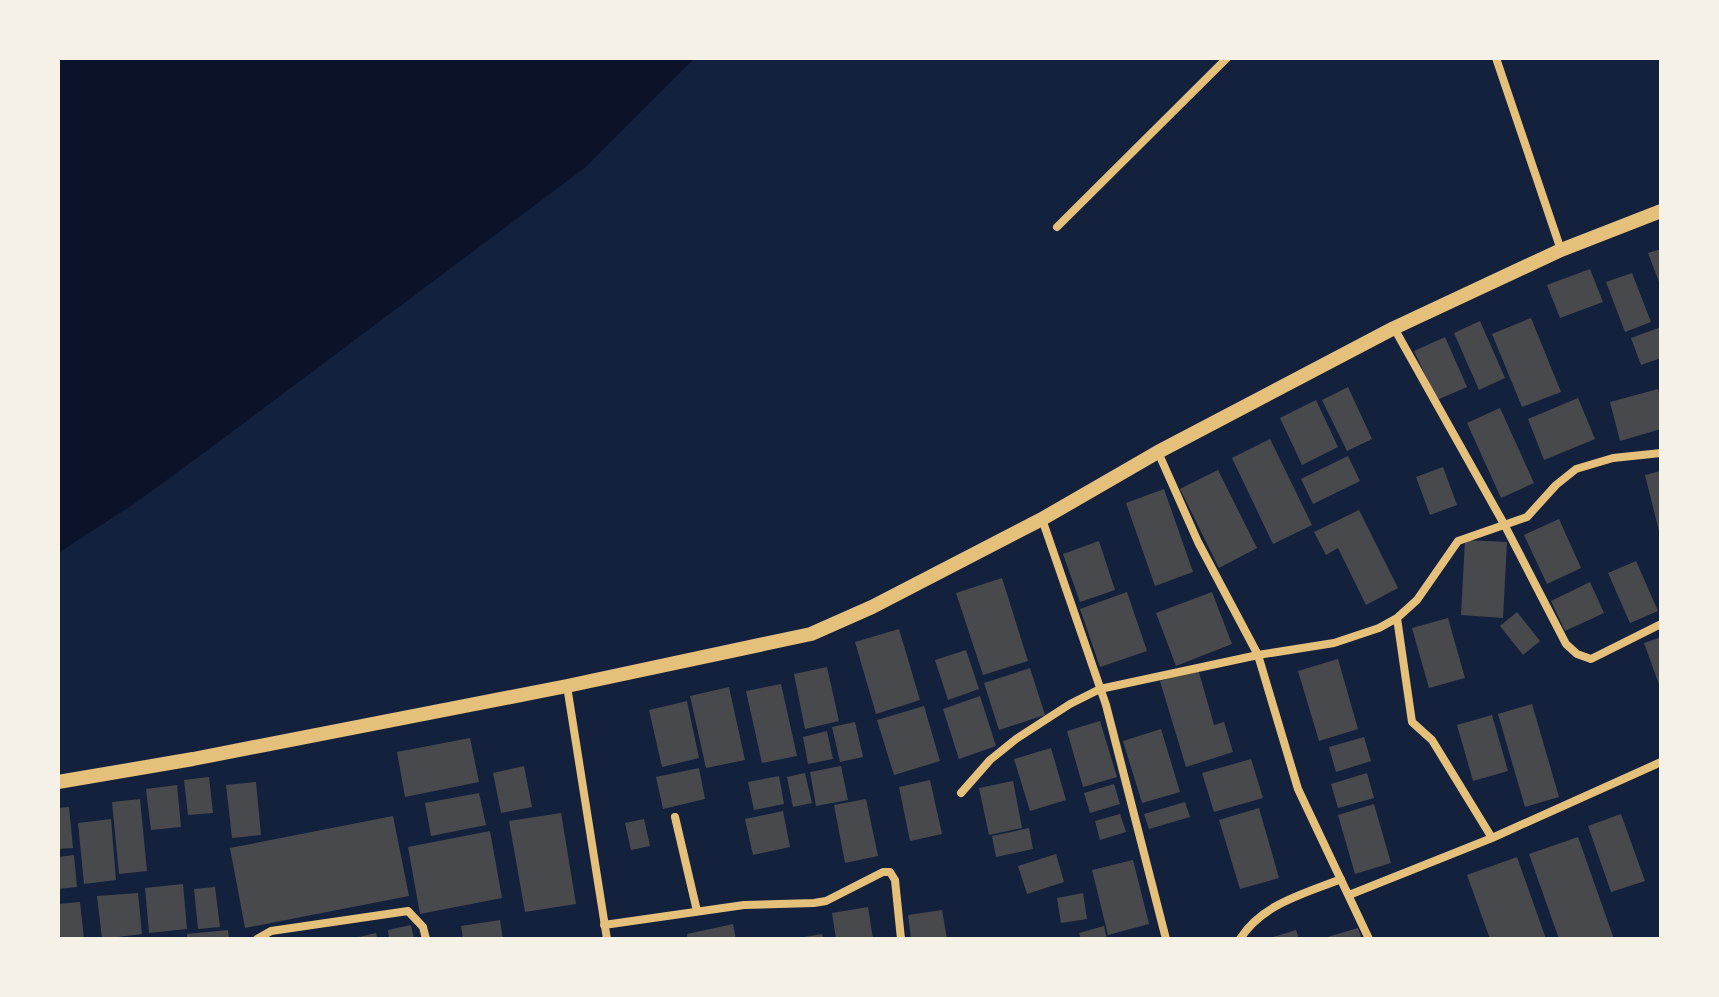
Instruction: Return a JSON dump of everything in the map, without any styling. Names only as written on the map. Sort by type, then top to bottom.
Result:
[{"type":"street","points":[[1057,227],[1227,58]]},
{"type":"street","points":[[1496,58],[1561,250]]},
{"type":"street","points":[[58,782],[193,759],[567,686],[811,634],[872,607],[1042,519],[1158,452],[1394,328],[1561,250],[1661,211]]},
{"type":"street","points":[[1394,328],[1504,524],[1566,644],[1577,654],[1591,659],[1661,624]]},
{"type":"street","points":[[1158,452],[1198,542],[1258,655],[1298,789],[1369,939]]},
{"type":"street","points":[[961,793],[990,760],[1016,739],[1070,704],[1100,689],[1258,655],[1334,643],[1379,628],[1397,618],[1417,600],[1458,541],[1527,517],[1556,485],[1576,469],[1613,458],[1661,453]]},
{"type":"street","points":[[1042,519],[1100,689],[1166,939]]},
{"type":"street","points":[[1397,618],[1412,722],[1432,740],[1492,838]]},
{"type":"street","points":[[567,686],[607,939]]},
{"type":"street","points":[[1349,895],[1492,838],[1661,762]]},
{"type":"street","points":[[675,817],[697,911]]},
{"type":"street","points":[[604,925],[744,905],[826,901],[883,872],[890,872],[895,880],[901,939]]},
{"type":"street","points":[[1240,939],[1253,921],[1267,910],[1341,879]]},
{"type":"street","points":[[257,939],[271,931],[408,911],[423,927],[426,939]]},
{"type":"water","points":[[58,58],[695,58],[586,167],[134,504],[58,553]]},
{"type":"building","points":[[1661,249],[1661,287],[1648,253]]},
{"type":"building","points":[[1590,269],[1603,302],[1560,318],[1547,285]]},
{"type":"building","points":[[1632,273],[1651,322],[1625,332],[1606,282]]},
{"type":"building","points":[[1531,318],[1561,392],[1522,407],[1492,334]]},
{"type":"building","points":[[1480,321],[1505,378],[1479,390],[1454,333]]},
{"type":"building","points":[[1661,327],[1661,358],[1641,365],[1631,338]]},
{"type":"building","points":[[1445,337],[1467,387],[1437,400],[1414,351]]},
{"type":"building","points":[[1348,387],[1372,439],[1347,451],[1322,400]]},
{"type":"building","points":[[1658,389],[1661,429],[1620,441],[1610,402]]},
{"type":"building","points":[[1578,398],[1595,439],[1544,460],[1528,419]]},
{"type":"building","points":[[1316,400],[1338,447],[1302,465],[1280,418]]},
{"type":"building","points":[[1500,408],[1534,483],[1501,498],[1467,423]]},
{"type":"building","points":[[1270,439],[1312,525],[1273,544],[1232,458]]},
{"type":"building","points":[[1348,456],[1360,481],[1313,504],[1301,479]]},
{"type":"building","points":[[1443,467],[1457,505],[1430,515],[1416,477]]},
{"type":"building","points":[[1218,470],[1257,548],[1219,568],[1180,489]]},
{"type":"building","points":[[1661,471],[1661,534],[1660,535],[1645,475]]},
{"type":"building","points":[[1164,489],[1193,572],[1155,586],[1126,503]]},
{"type":"building","points":[[1359,510],[1398,588],[1366,605],[1338,548],[1326,555],[1314,532]]},
{"type":"building","points":[[1559,519],[1581,568],[1547,584],[1524,535]]},
{"type":"building","points":[[1465,540],[1507,542],[1503,618],[1461,615]]},
{"type":"building","points":[[1099,541],[1115,590],[1080,602],[1063,554]]},
{"type":"building","points":[[1636,561],[1658,611],[1630,623],[1608,573]]},
{"type":"building","points":[[1002,578],[1028,661],[983,675],[956,593]]},
{"type":"building","points":[[1590,582],[1604,613],[1565,631],[1551,601]]},
{"type":"building","points":[[1127,592],[1147,651],[1100,667],[1080,609]]},
{"type":"building","points":[[1212,592],[1232,644],[1176,666],[1156,613]]},
{"type":"building","points":[[1517,612],[1540,641],[1523,655],[1500,626]]},
{"type":"building","points":[[1448,618],[1465,678],[1429,688],[1412,628]]},
{"type":"building","points":[[899,629],[920,700],[876,714],[855,642]]},
{"type":"building","points":[[1661,637],[1661,690],[1644,643]]},
{"type":"building","points":[[966,650],[979,689],[948,700],[935,660]]},
{"type":"building","points":[[1338,659],[1358,729],[1319,741],[1298,671]]},
{"type":"building","points":[[827,667],[839,721],[805,729],[794,674]]},
{"type":"building","points":[[1030,668],[1045,715],[999,730],[984,683]]},
{"type":"building","points":[[1198,669],[1214,725],[1224,722],[1233,752],[1186,767],[1160,681]]},
{"type":"building","points":[[781,684],[797,756],[762,763],[746,691]]},
{"type":"building","points":[[729,687],[745,760],[706,768],[690,696]]},
{"type":"building","points":[[980,696],[996,746],[959,759],[943,709]]},
{"type":"building","points":[[687,701],[699,758],[662,767],[649,710]]},
{"type":"building","points":[[1532,704],[1559,797],[1525,807],[1498,714]]},
{"type":"building","points":[[924,706],[940,761],[894,775],[877,720]]},
{"type":"building","points":[[1492,715],[1508,771],[1473,781],[1457,725]]},
{"type":"building","points":[[1100,721],[1117,777],[1083,787],[1067,731]]},
{"type":"building","points":[[855,722],[863,757],[840,762],[832,727]]},
{"type":"building","points":[[1161,729],[1180,792],[1142,803],[1123,741]]},
{"type":"building","points":[[827,731],[833,759],[808,764],[803,737]]},
{"type":"building","points":[[1364,737],[1371,761],[1336,772],[1329,747]]},
{"type":"building","points":[[470,738],[479,782],[405,797],[397,752]]},
{"type":"building","points":[[1051,748],[1066,800],[1030,811],[1014,759]]},
{"type":"building","points":[[1251,759],[1263,798],[1214,812],[1202,773]]},
{"type":"building","points":[[524,766],[532,807],[501,813],[493,773]]},
{"type":"building","points":[[841,766],[848,800],[816,806],[810,772]]},
{"type":"building","points":[[699,768],[705,799],[663,809],[656,777]]},
{"type":"building","points":[[805,773],[812,803],[793,807],[787,777]]},
{"type":"building","points":[[1367,773],[1374,798],[1338,808],[1331,784]]},
{"type":"building","points":[[779,776],[784,804],[754,810],[748,782]]},
{"type":"building","points":[[209,777],[213,813],[188,815],[184,780]]},
{"type":"building","points":[[930,780],[942,834],[910,841],[899,787]]},
{"type":"building","points":[[1013,781],[1022,828],[989,835],[979,788]]},
{"type":"building","points":[[256,782],[261,835],[232,838],[226,785]]},
{"type":"building","points":[[1114,784],[1120,804],[1090,813],[1084,793]]},
{"type":"building","points":[[177,785],[181,827],[151,830],[146,789]]},
{"type":"building","points":[[479,793],[486,825],[431,836],[425,803]]},
{"type":"building","points":[[140,799],[147,871],[119,874],[112,802]]},
{"type":"building","points":[[866,799],[878,856],[845,863],[834,805]]},
{"type":"building","points":[[1185,802],[1190,817],[1149,829],[1144,814]]},
{"type":"building","points":[[1374,804],[1391,863],[1355,874],[1338,815]]},
{"type":"building","points":[[69,807],[73,848],[58,849],[58,808]]},
{"type":"building","points":[[1259,808],[1279,878],[1240,889],[1219,820]]},
{"type":"building","points":[[783,811],[790,847],[753,855],[745,819]]},
{"type":"building","points":[[561,813],[576,904],[525,912],[509,821]]},
{"type":"building","points":[[1120,814],[1126,832],[1100,840],[1095,821]]},
{"type":"building","points":[[1621,814],[1645,881],[1611,892],[1588,826]]},
{"type":"building","points":[[393,816],[409,896],[245,928],[230,848]]},
{"type":"building","points":[[111,819],[116,880],[84,884],[78,823]]},
{"type":"building","points":[[644,819],[650,846],[631,850],[625,823]]},
{"type":"building","points":[[1029,828],[1033,849],[996,857],[992,836]]},
{"type":"building","points":[[490,831],[502,898],[420,914],[408,847]]},
{"type":"building","points":[[1578,837],[1614,939],[1559,939],[1529,854]]},
{"type":"building","points":[[1056,854],[1064,882],[1027,894],[1018,866]]},
{"type":"building","points":[[74,855],[77,887],[58,889],[58,857]]},
{"type":"building","points":[[1517,857],[1546,939],[1490,939],[1467,875]]},
{"type":"building","points":[[1133,860],[1149,924],[1108,935],[1092,870]]},
{"type":"building","points":[[183,884],[187,929],[149,933],[145,888]]},
{"type":"building","points":[[215,887],[220,927],[198,929],[194,889]]},
{"type":"building","points":[[138,893],[142,934],[102,939],[97,896]]},
{"type":"building","points":[[1083,893],[1087,919],[1061,923],[1057,898]]},
{"type":"building","points":[[80,902],[84,939],[58,939],[58,904]]},
{"type":"building","points":[[868,907],[873,939],[836,939],[832,913]]},
{"type":"building","points":[[942,910],[947,939],[911,939],[908,915]]},
{"type":"building","points":[[500,920],[503,939],[463,939],[461,926]]},
{"type":"building","points":[[733,924],[736,939],[688,939],[687,934]]},
{"type":"building","points":[[411,925],[414,939],[389,939],[388,930]]},
{"type":"building","points":[[1104,926],[1107,939],[1081,939],[1079,933]]},
{"type":"building","points":[[1358,928],[1362,939],[1324,939],[1324,938]]},
{"type":"building","points":[[228,930],[229,939],[187,939],[187,934]]},
{"type":"building","points":[[1296,930],[1299,939],[1270,939],[1270,938]]},
{"type":"building","points":[[376,933],[377,939],[354,939],[354,938]]},
{"type":"building","points":[[822,934],[823,939],[804,939],[804,937]]}]
